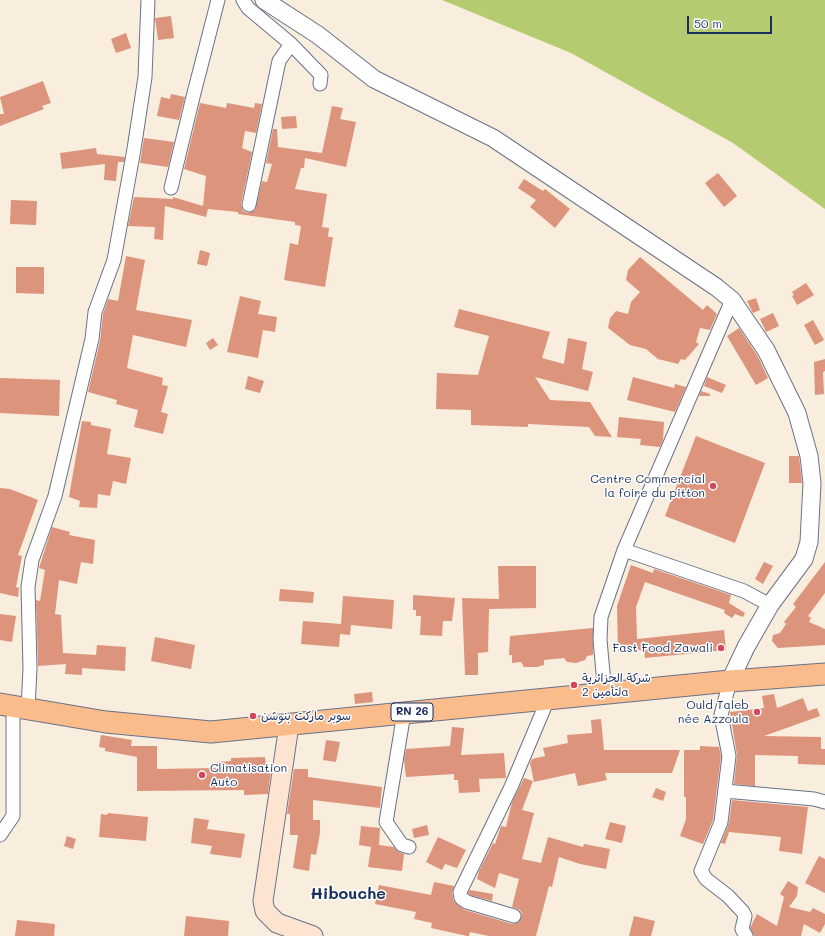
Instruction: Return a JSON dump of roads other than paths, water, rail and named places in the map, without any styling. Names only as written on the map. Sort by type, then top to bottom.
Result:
[{"type":"main road","name":"RN 26","points":[[14,707],[106,722],[211,732],[730,681],[825,674]]},
{"type":"main road","points":[[289,725],[263,901],[265,911],[277,923],[313,936]]},
{"type":"street","points":[[0,835],[13,816],[14,707],[30,668],[28,587],[32,560],[54,496],[92,339],[96,312],[114,260],[134,150],[145,77],[148,0]]},
{"type":"street","points":[[171,188],[192,97],[218,0]]},
{"type":"street","points":[[243,0],[248,8],[291,44],[321,75],[320,84]]},
{"type":"street","points":[[264,0],[318,34],[374,79],[493,138],[716,287],[732,300],[766,350],[797,413],[809,456],[812,483],[809,542],[804,559],[770,605],[746,647],[730,681],[721,715],[729,756],[721,822],[701,871],[706,879],[728,896],[743,912],[745,916],[742,929],[746,936]]},
{"type":"street","points":[[249,205],[279,61],[291,44]]},
{"type":"street","points":[[605,694],[600,640],[601,617],[624,550],[732,300]]},
{"type":"street","points":[[624,550],[744,591],[770,605]]},
{"type":"street","points":[[514,916],[467,902],[461,898],[460,892],[511,787],[548,699]]},
{"type":"street","points":[[404,713],[386,822],[402,845],[409,847]]},
{"type":"street","points":[[724,791],[814,799],[825,802]]},
{"type":"place","name":"Centre Commercial la foire du pitton","points":[[713,486]]},
{"type":"place","name":"Fast Food Zawali","points":[[721,648]]},
{"type":"place","name":"شركة الجزائرية لتأمين 2a","points":[[574,685]]},
{"type":"place","name":"Ould Taleb née Azzoula","points":[[757,712]]},
{"type":"place","name":"سوبر ماركت بنوشن","points":[[253,716]]},
{"type":"place","name":"Climatisation Auto","points":[[202,775]]},
{"type":"district","name":"Hibouche","points":[[348,894]]}]
